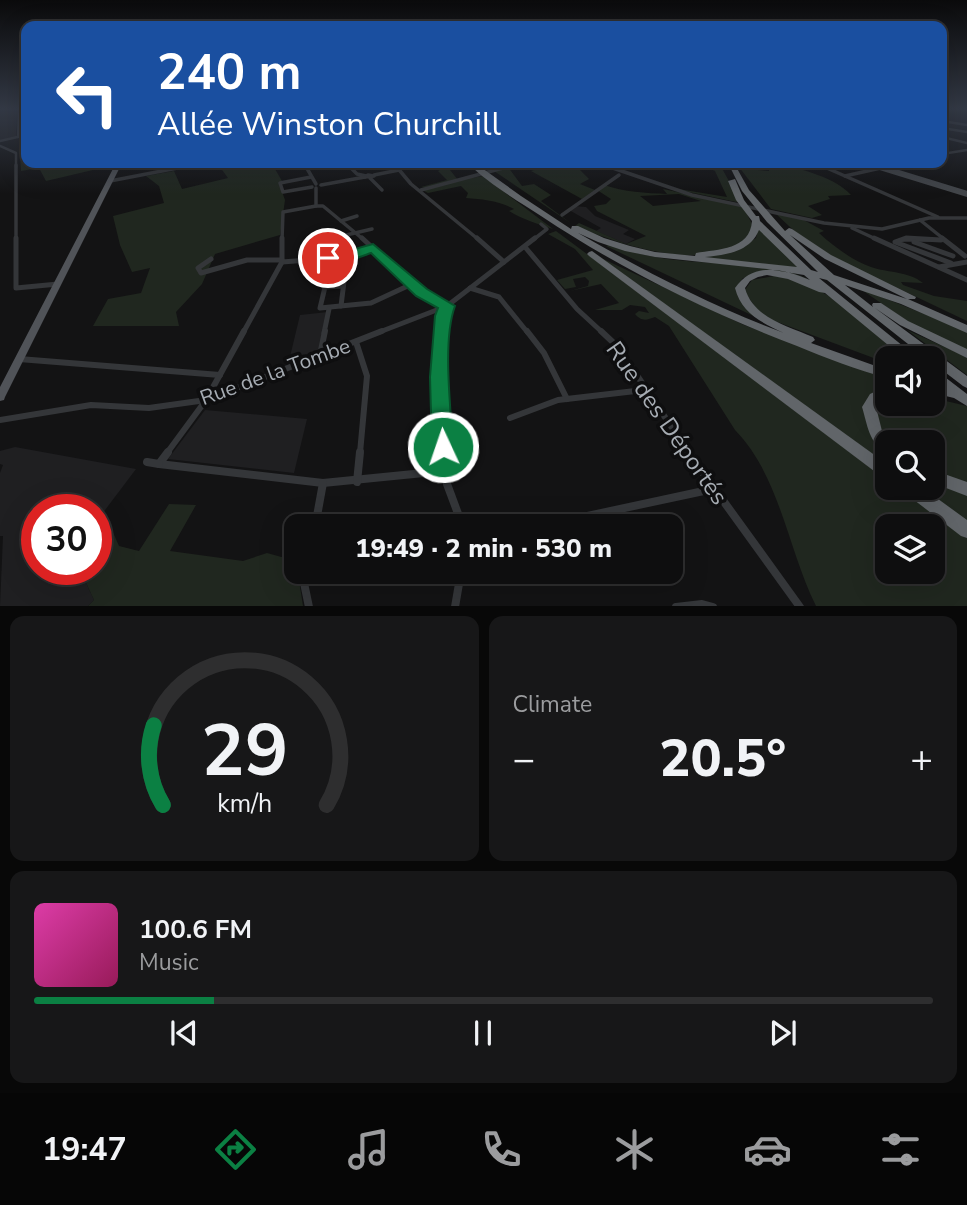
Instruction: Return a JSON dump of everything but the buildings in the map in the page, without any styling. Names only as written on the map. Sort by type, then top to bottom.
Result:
[{"type":"highway","points":[[480,168],[677,286],[875,364]]},
{"type":"highway","points":[[483,168],[542,220],[875,463]]},
{"type":"highway","points":[[730,168],[732,181],[756,219],[774,239],[897,346]]},
{"type":"highway","points":[[732,168],[754,202],[798,247],[967,383]]},
{"type":"highway","points":[[733,168],[789,231],[887,312],[967,354]]},
{"type":"highway","points":[[732,181],[757,214],[791,247],[909,346]]},
{"type":"highway","points":[[562,219],[603,242],[638,252],[795,270],[867,288],[967,326]]},
{"type":"highway","points":[[638,252],[694,256],[728,251],[750,240],[756,231],[756,219]]},
{"type":"highway","points":[[542,220],[688,297],[767,331],[875,370]]},
{"type":"highway","points":[[789,231],[828,257],[967,326]]},
{"type":"highway","points":[[809,340],[750,308],[740,294],[742,283],[763,274],[788,276],[812,284],[841,300]]},
{"type":"highway","points":[[945,374],[967,391]]},
{"type":"highway","points":[[945,383],[967,400]]},
{"type":"highway","points":[[945,385],[967,391]]},
{"type":"highway","points":[[945,392],[967,400]]},
{"type":"highway","points":[[945,396],[967,400]]},
{"type":"highway","points":[[875,397],[869,407],[875,430]]},
{"type":"highway","points":[[945,481],[967,489]]},
{"type":"highway","points":[[927,501],[967,525]]},
{"type":"highway","points":[[927,501],[967,530]]},
{"type":"main road","points":[[0,397],[116,168]]},
{"type":"main road","points":[[881,168],[967,194]]},
{"type":"street","points":[[0,144],[17,137]]},
{"type":"street","points":[[947,138],[967,143]]},
{"type":"street","points":[[0,144],[16,153],[16,288],[58,284]]},
{"type":"street","points":[[947,152],[967,150]]},
{"type":"street","points":[[110,181],[178,168]]},
{"type":"street","points":[[306,168],[316,186],[316,206]]},
{"type":"street","points":[[351,168],[357,174],[369,176],[382,190]]},
{"type":"street","points":[[421,190],[503,168]]},
{"type":"street","points":[[608,168],[619,175],[722,200],[845,225],[882,229],[920,220],[967,218]]},
{"type":"street","points":[[827,168],[941,219]]},
{"type":"street","points":[[845,176],[881,168]]},
{"type":"street","points":[[311,177],[280,183],[283,192],[399,170],[504,262]]},
{"type":"street","points":[[562,219],[619,175]]},
{"type":"street","points":[[159,464],[206,400],[282,261],[283,212],[323,206],[412,284],[447,306],[443,316],[440,377],[444,471],[459,514]]},
{"type":"street","points":[[341,221],[357,216]]},
{"type":"street","points":[[525,247],[547,229],[542,220]]},
{"type":"street","points":[[920,220],[966,259]]},
{"type":"street","points":[[845,225],[967,280]]},
{"type":"street","points":[[319,241],[372,229]]},
{"type":"street","points":[[873,237],[882,229]]},
{"type":"street","points":[[941,240],[906,237],[895,242],[951,263]]},
{"type":"street","points":[[914,242],[953,256]]},
{"type":"street","points":[[914,249],[922,245]]},
{"type":"street","name":"Rue de la Tombe","points":[[0,420],[91,405],[149,408],[206,400],[447,306],[525,247]]},
{"type":"street","name":"Rue des Déportés","points":[[525,247],[578,309],[618,346],[644,390],[713,489],[799,606]]},
{"type":"street","points":[[211,259],[198,268],[201,273],[247,260],[347,257],[373,248]]},
{"type":"street","points":[[938,258],[944,253]]},
{"type":"street","points":[[341,306],[347,257]]},
{"type":"street","points":[[938,267],[966,259]]},
{"type":"street","points":[[343,286],[325,287],[320,308],[371,303],[412,284]]},
{"type":"street","points":[[470,288],[499,297],[553,367],[567,399]]},
{"type":"street","points":[[320,355],[329,309]]},
{"type":"street","points":[[356,342],[367,376],[356,482]]},
{"type":"street","points":[[19,359],[220,375]]},
{"type":"street","points":[[510,418],[526,408],[567,399],[644,390]]},
{"type":"street","points":[[146,463],[323,483],[356,482],[444,471]]},
{"type":"street","points":[[317,514],[323,483]]},
{"type":"street","points":[[597,514],[713,489]]},
{"type":"street","points":[[304,584],[309,606]]},
{"type":"street","points":[[455,606],[459,584]]},
{"type":"street","points":[[685,606],[709,606]]},
{"type":"shaded area","points":[[20,153],[21,168],[39,168],[21,171]]},
{"type":"shaded area","points":[[39,168],[101,168],[46,181]]},
{"type":"shaded area","points":[[221,168],[279,168],[275,169],[282,181],[279,183],[285,200],[280,235],[215,254],[202,284],[176,312],[179,326],[93,326],[108,299],[141,293],[150,268],[132,272],[120,245],[113,216],[164,203],[159,186],[146,176],[174,171],[182,189],[228,178]]},
{"type":"shaded area","points":[[455,168],[450,170],[458,180],[483,176],[553,229],[520,217],[509,211],[514,209],[502,204],[466,198],[468,193],[461,186],[428,193],[422,190],[427,188],[421,187],[447,180],[438,171]]},
{"type":"shaded area","points":[[509,168],[522,186],[534,184],[551,195],[541,201],[572,224],[494,171]]},
{"type":"shaded area","points":[[541,168],[578,168],[589,179],[580,184],[595,190],[582,199],[531,171]]},
{"type":"shaded area","points":[[709,168],[722,168],[741,203],[660,186],[727,197],[715,171]]},
{"type":"shaded area","points":[[740,168],[769,171],[769,168],[792,168],[821,176],[851,195],[828,196],[830,199],[808,206],[822,215],[812,218],[771,209]]},
{"type":"shaded area","points":[[604,185],[627,191],[667,194],[663,189],[743,206],[752,224],[751,233],[734,246],[714,253],[690,255],[640,248],[626,244],[646,236],[597,211],[594,206],[606,204],[611,199],[597,190]],"holes":[[[679,194],[701,201],[653,206],[640,196]]]},
{"type":"shaded area","points":[[573,206],[586,207],[595,216],[629,230],[623,234],[635,239],[626,244],[596,231],[601,228],[569,210]]},
{"type":"shaded area","points":[[775,213],[800,218],[824,231],[819,233],[844,253],[864,264],[911,276],[923,283],[901,282],[903,285],[934,296],[967,301],[967,321],[826,254],[804,240]]},
{"type":"shaded area","points":[[579,223],[626,244],[575,226]]},
{"type":"shaded area","points":[[759,226],[799,268],[695,257],[737,250],[756,238]]},
{"type":"shaded area","points":[[556,231],[875,468],[875,500],[918,500],[936,514],[875,514],[875,584],[945,584],[945,520],[967,537],[967,606],[816,606],[763,469],[669,326],[655,317],[645,320],[635,314],[639,311],[649,313],[645,307],[630,305],[622,310],[595,310],[619,303],[601,284],[570,291],[588,286],[589,281],[585,277],[573,279],[576,287],[565,289],[557,280],[593,270],[575,249],[548,234]]},
{"type":"shaded area","points":[[606,246],[667,259],[749,265],[787,271],[819,285],[775,273],[743,278],[736,288],[745,306],[764,321]]},
{"type":"shaded area","points":[[599,257],[744,325],[875,373],[875,397],[864,409],[875,436],[875,458]]},
{"type":"shaded area","points":[[774,276],[812,287],[846,307],[893,346],[875,346],[875,359],[772,320],[758,311],[744,291],[752,280]]},
{"type":"shaded area","points":[[859,288],[967,331],[967,351],[916,327]]},
{"type":"shaded area","points":[[328,312],[318,354],[288,365],[300,315]]},
{"type":"shaded area","points":[[907,330],[943,346],[928,346]]},
{"type":"shaded area","points":[[945,347],[967,357],[967,375],[945,358]]},
{"type":"shaded area","points":[[945,401],[967,406],[967,484],[945,476],[945,430],[882,430],[876,416],[945,416]]},
{"type":"shaded area","points":[[205,410],[307,419],[294,473],[168,459]]},
{"type":"shaded area","points":[[15,447],[136,469],[112,501],[112,494],[21,494],[21,585],[87,585],[94,600],[88,606],[0,606],[3,536],[0,536],[0,473],[3,465],[0,464],[0,451]]},
{"type":"shaded area","points":[[945,485],[967,493],[967,521],[935,500],[945,500]]},
{"type":"shaded area","points":[[169,504],[196,505],[170,551],[243,561],[267,553],[284,558],[284,584],[300,584],[303,606],[88,606],[94,600],[87,585],[112,585],[112,530],[119,546],[139,551]]},
{"type":"route","points":[[328,258],[347,257],[373,248],[422,292],[447,306],[443,316],[440,377],[443,447]]}]
